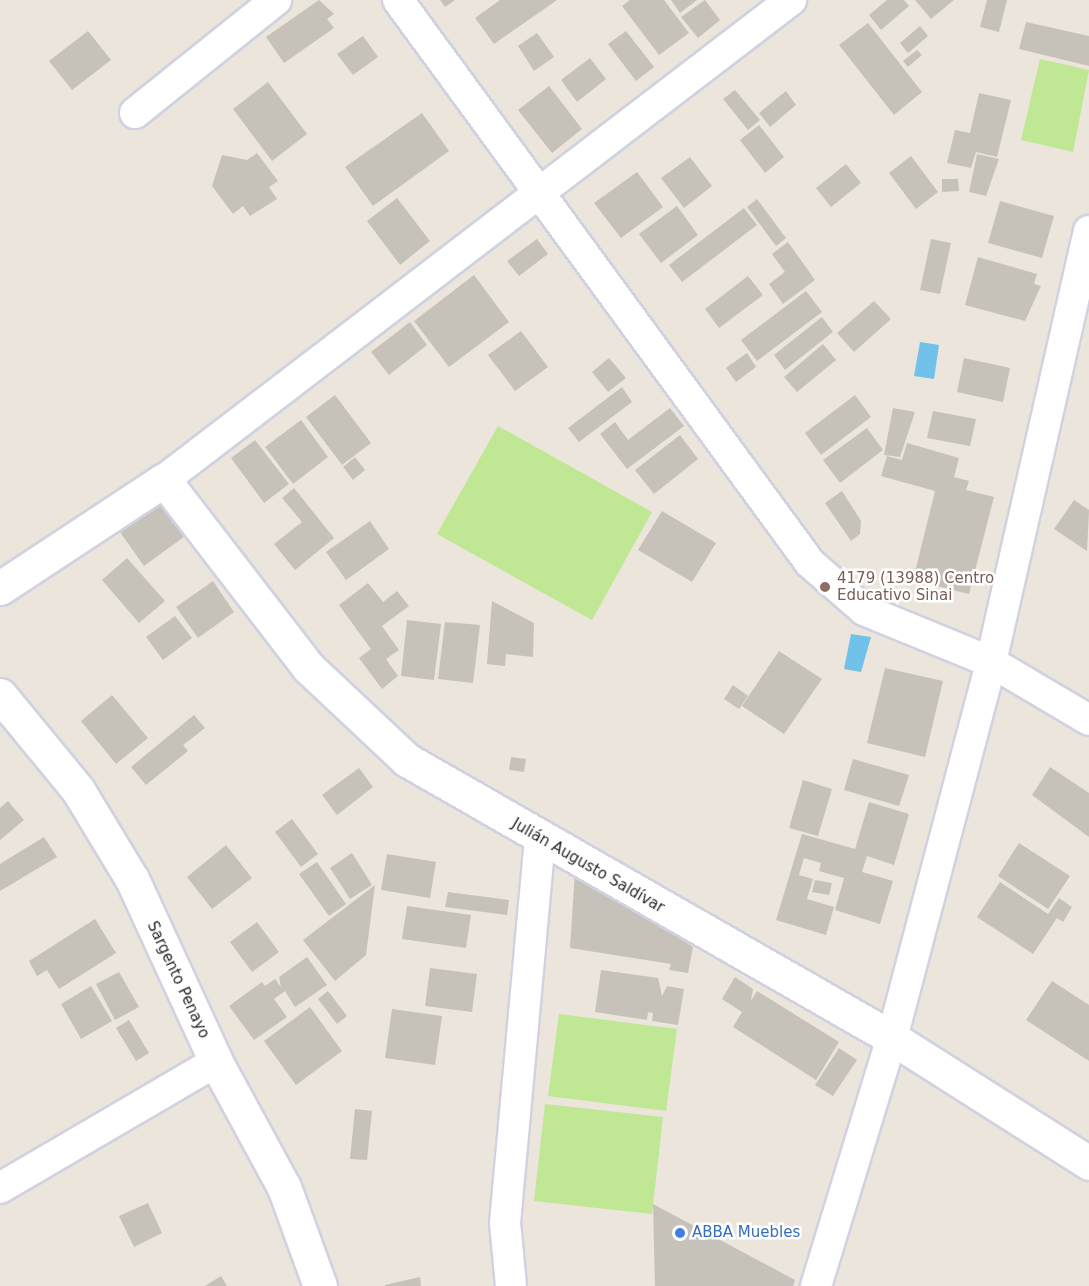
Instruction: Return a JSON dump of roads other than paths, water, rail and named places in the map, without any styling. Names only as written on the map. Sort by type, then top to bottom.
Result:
[{"type":"street","points":[[135,113],[276,0]]},
{"type":"street","points":[[398,0],[541,189],[810,563],[864,610],[991,662],[1089,720]]},
{"type":"street","points":[[0,588],[164,480],[541,189],[791,0]]},
{"type":"street","points":[[816,1286],[892,1038],[991,662],[1080,308],[1089,231]]},
{"type":"street","name":"Julián Augusto Saldívar","points":[[164,480],[309,668],[352,712],[407,760],[540,840],[892,1038],[1089,1163]]},
{"type":"street","name":"Sargento Penayo","points":[[0,695],[78,790],[132,879],[216,1062],[284,1186],[320,1286]]},
{"type":"street","points":[[511,1286],[505,1223],[540,840]]},
{"type":"street","points":[[0,1188],[216,1062]]},
{"type":"water","points":[[920,342],[939,345],[934,379],[914,376]]},
{"type":"water","points":[[851,634],[871,637],[861,672],[844,669]]},
{"type":"place","name":"4179 (13988) Centro Educativo Sinai","points":[[825,587]]},
{"type":"place","name":"ABBA Muebles","points":[[680,1233]]}]
